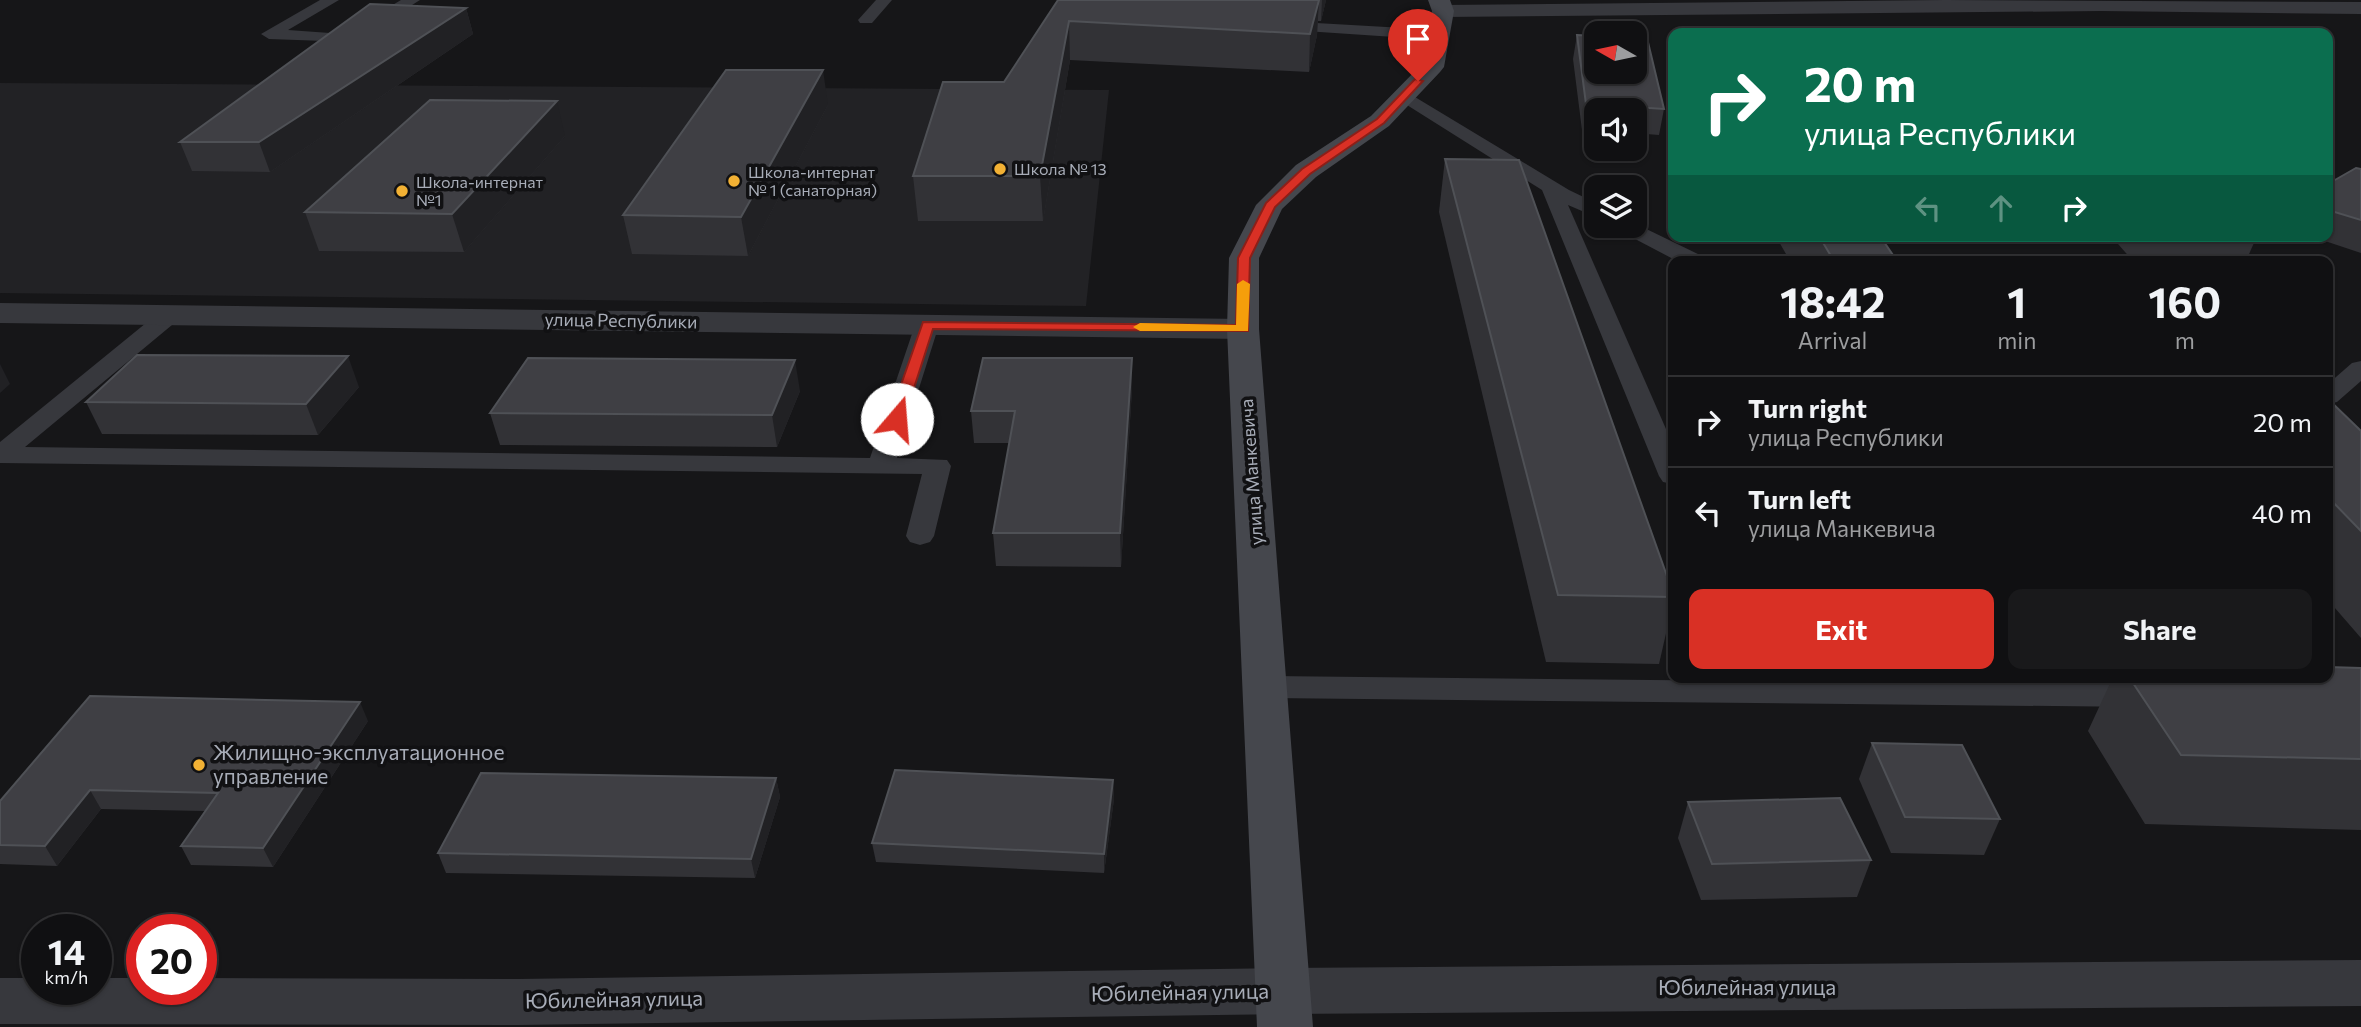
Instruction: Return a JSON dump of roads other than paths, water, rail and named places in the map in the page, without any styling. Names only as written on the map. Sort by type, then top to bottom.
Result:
[{"type":"street","points":[[1440,15],[1785,5],[2097,3],[2361,8]]},
{"type":"street","name":"улица Манкевича","points":[[1284,1009],[1243,329],[1244,258],[1270,205],[1306,171],[1380,121],[1432,67],[1440,15]]},
{"type":"street","name":"улица Республики","points":[[0,313],[1243,329]]},
{"type":"street","name":"Юбилейная улица","points":[[0,1000],[512,1014],[1284,1009],[2361,984]]},
{"type":"lane","points":[[331,0],[269,34],[348,38],[412,0]]},
{"type":"lane","points":[[866,20],[884,0]]},
{"type":"lane","points":[[1261,25],[1440,15]]},
{"type":"lane","points":[[1405,96],[1584,204]]},
{"type":"lane","points":[[1550,186],[1668,465]]},
{"type":"lane","points":[[1647,237],[1684,256]]},
{"type":"lane","points":[[0,455],[170,315]]},
{"type":"lane","points":[[881,466],[927,325]]},
{"type":"lane","points":[[2333,393],[2361,368]]},
{"type":"lane","points":[[0,455],[938,466],[920,536]]},
{"type":"lane","points":[[1266,687],[1761,685],[2170,696]]},
{"type":"place","name":"Школа № 13","points":[[1000,169]]},
{"type":"place","name":"Школа-интернат № 1 (санаторная)","points":[[734,181]]},
{"type":"place","name":"Школа-интернат №1","points":[[402,191]]},
{"type":"place","name":"Жилищно-эксплуатационное управление","points":[[199,765]]}]
